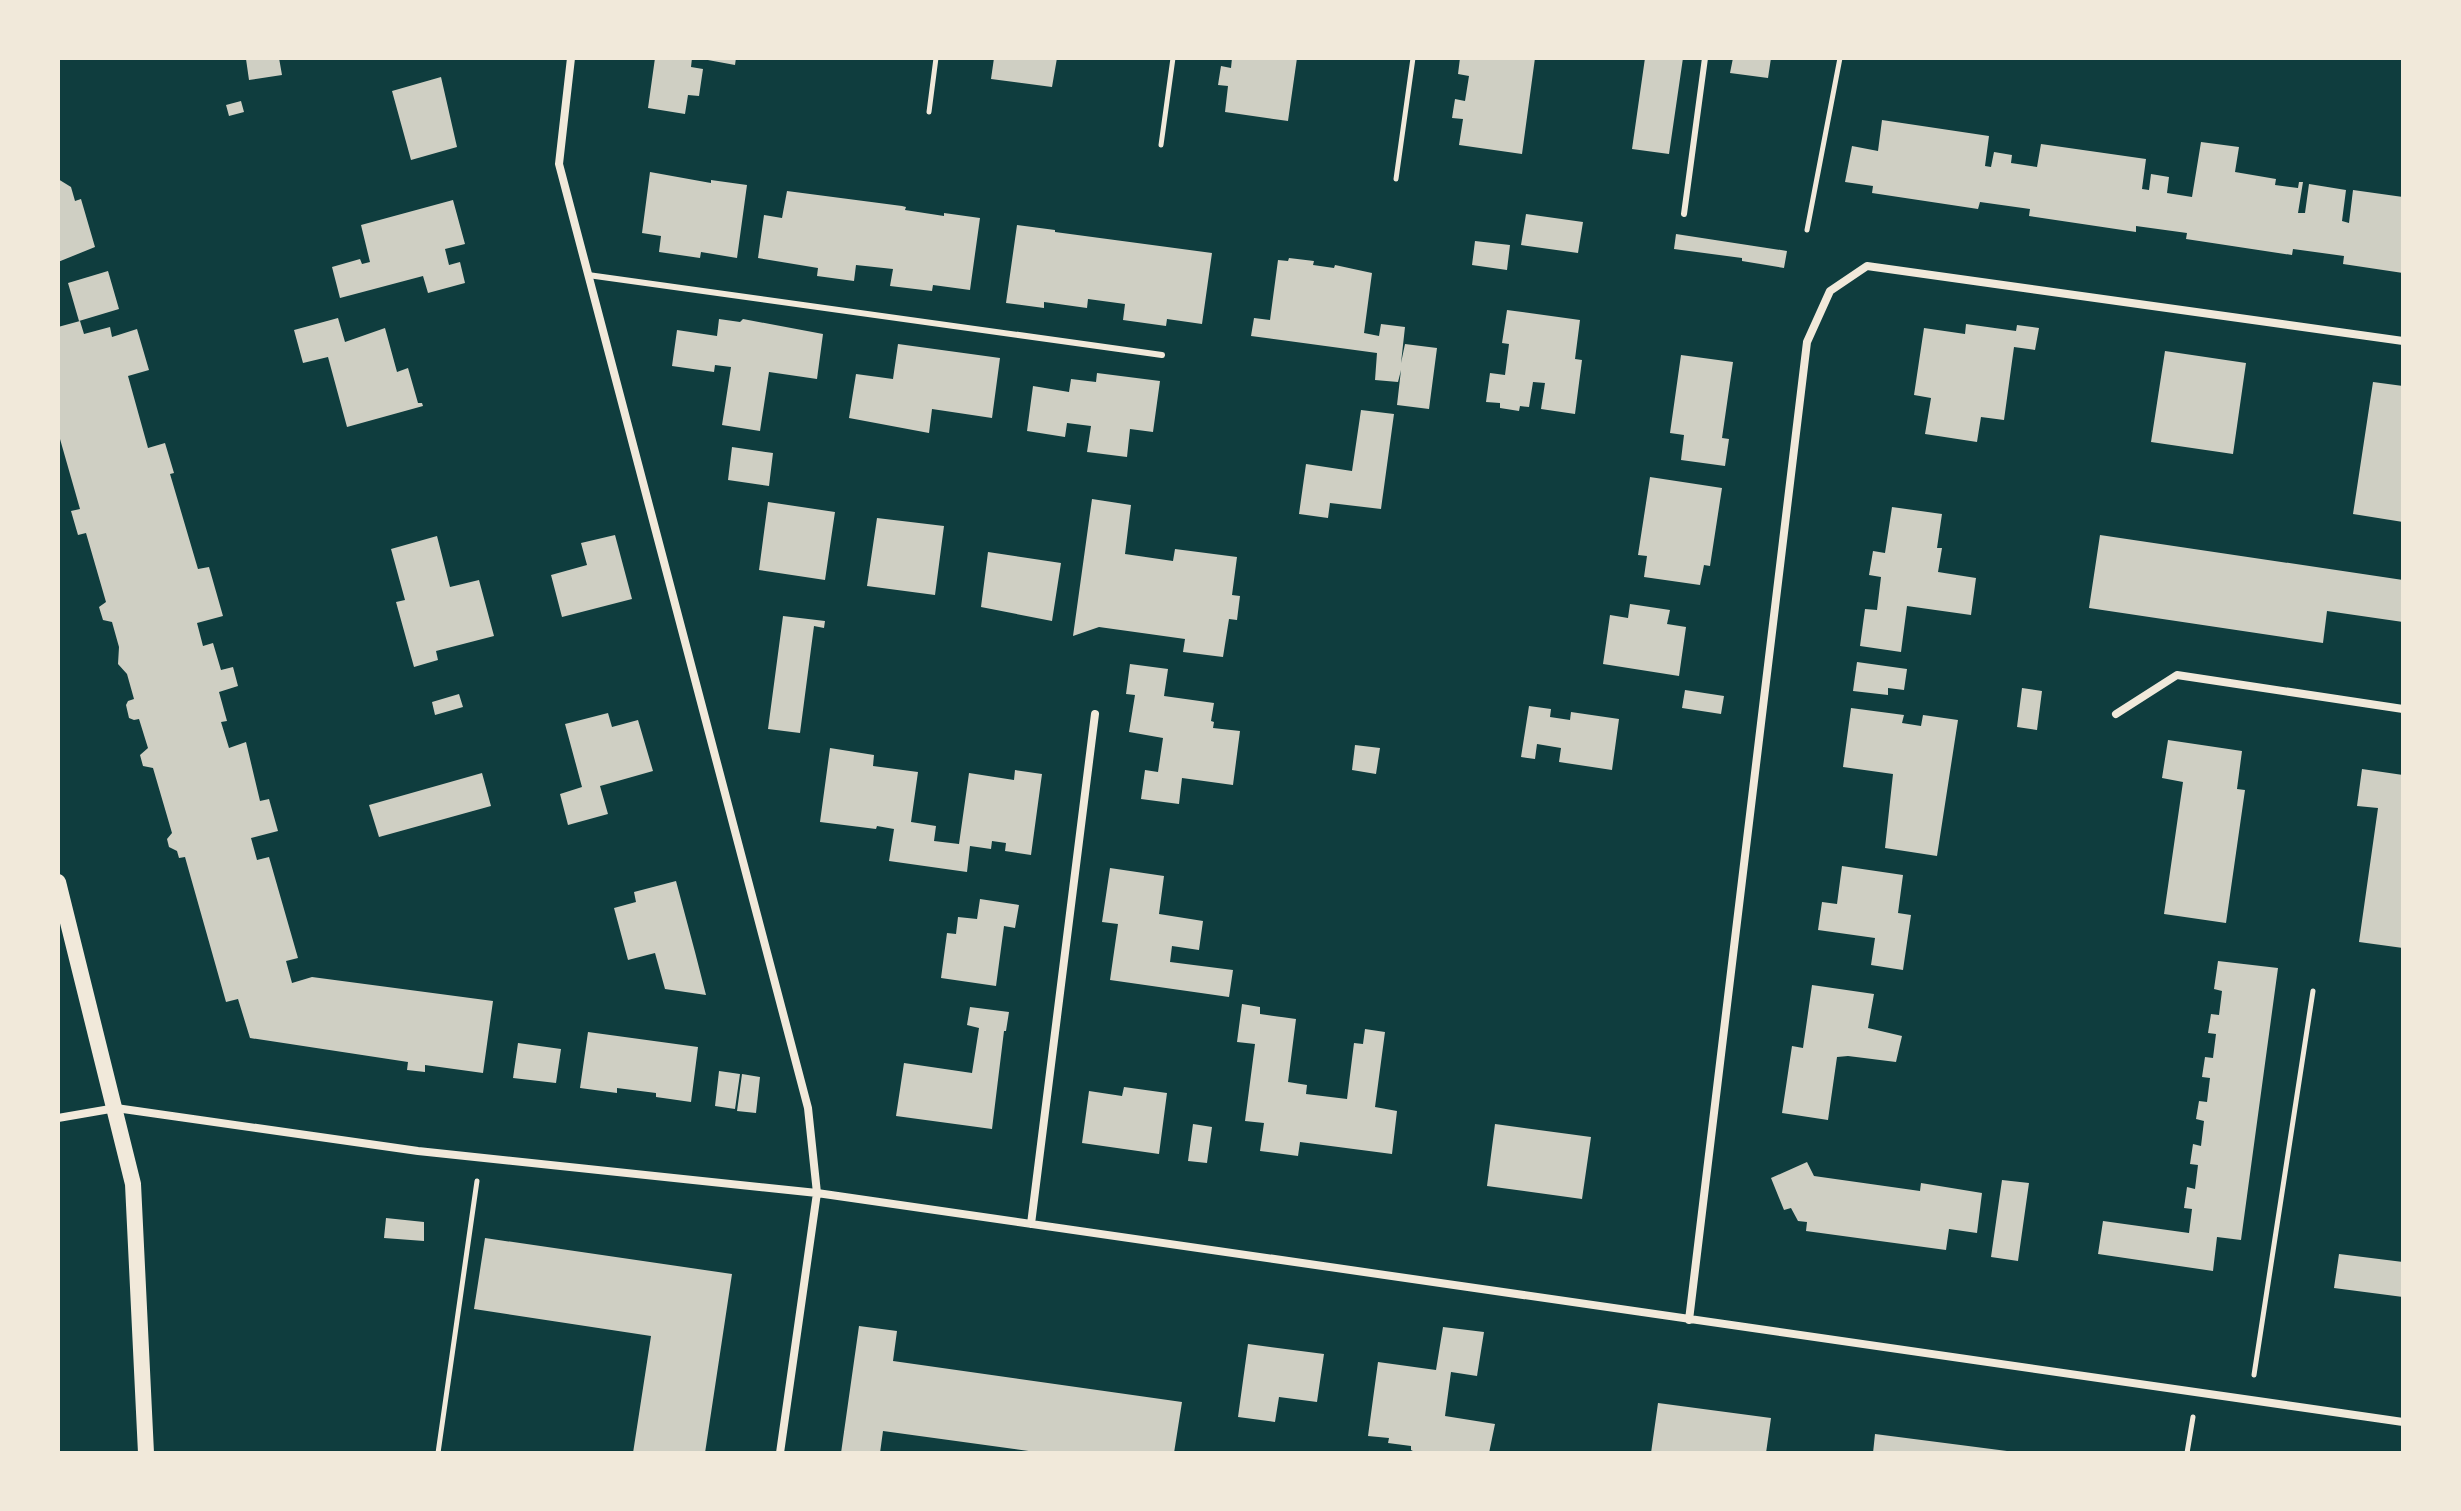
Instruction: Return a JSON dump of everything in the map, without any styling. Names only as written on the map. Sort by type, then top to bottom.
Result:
[{"type":"main road","points":[[58,882],[133,1184],[146,1453]]},
{"type":"street","points":[[571,58],[559,164],[808,1108],[817,1193],[780,1453]]},
{"type":"street","points":[[1689,1320],[1807,342],[1830,291],[1867,266],[2403,341]]},
{"type":"street","points":[[2116,714],[2177,675],[2403,709]]},
{"type":"street","points":[[1031,1224],[1095,714]]},
{"type":"street","points":[[58,1118],[116,1108],[480,1157],[817,1193],[2403,1422]]},
{"type":"lane","points":[[1684,214],[1705,58]]},
{"type":"lane","points":[[588,275],[1162,355]]},
{"type":"path","points":[[929,112],[936,58]]},
{"type":"path","points":[[1161,145],[1173,58]]},
{"type":"path","points":[[1396,179],[1413,58]]},
{"type":"path","points":[[1807,230],[1840,58]]},
{"type":"path","points":[[2250,1400],[2313,991]]},
{"type":"path","points":[[438,1453],[480,1157]]},
{"type":"path","points":[[2187,1453],[2197,1392]]},
{"type":"building","points":[[279,58],[282,75],[249,80],[246,59]]},
{"type":"building","points":[[655,58],[692,58],[691,67],[703,69],[699,96],[688,95],[685,114],[648,108]]},
{"type":"building","points":[[697,58],[736,58],[735,65]]},
{"type":"building","points":[[994,58],[1057,58],[1052,87],[991,79]]},
{"type":"building","points":[[1232,58],[1297,58],[1288,121],[1225,112],[1228,86],[1218,85],[1221,66],[1231,68]]},
{"type":"building","points":[[1460,58],[1535,58],[1522,154],[1459,145],[1463,119],[1452,118],[1455,99],[1465,101],[1469,76],[1458,74]]},
{"type":"building","points":[[1645,58],[1683,58],[1669,154],[1632,149]]},
{"type":"building","points":[[1733,58],[1771,58],[1768,78],[1730,73]]},
{"type":"building","points":[[441,77],[457,147],[411,160],[392,91]]},
{"type":"building","points":[[241,101],[244,112],[229,116],[226,105]]},
{"type":"building","points":[[1882,120],[1989,136],[1985,166],[1991,167],[1994,152],[2012,155],[2011,163],[2037,167],[2041,144],[2146,159],[2142,189],[2149,190],[2151,174],[2169,177],[2167,193],[2192,197],[2201,142],[2239,147],[2235,172],[2276,179],[2275,185],[2298,188],[2299,182],[2303,182],[2298,213],[2305,213],[2309,184],[2346,190],[2342,221],[2349,223],[2353,190],[2403,197],[2403,273],[2343,264],[2344,256],[2293,249],[2292,255],[2186,239],[2187,233],[2136,226],[2136,232],[2029,216],[2030,209],[1980,202],[1978,209],[1872,193],[1873,186],[1845,182],[1852,146],[1878,151]]},
{"type":"building","points":[[650,172],[711,183],[711,180],[747,185],[737,258],[701,252],[700,258],[659,252],[661,236],[642,233]]},
{"type":"building","points":[[58,179],[71,187],[75,201],[81,199],[95,247],[58,262]]},
{"type":"building","points":[[787,191],[902,206],[906,207],[905,210],[944,216],[944,213],[980,218],[970,290],[933,285],[932,291],[890,286],[893,269],[856,265],[854,281],[817,276],[818,268],[758,258],[764,215],[782,218]]},
{"type":"building","points":[[453,200],[465,244],[445,249],[449,265],[460,262],[465,283],[428,293],[423,276],[340,298],[332,267],[360,259],[362,264],[370,262],[361,225]]},
{"type":"building","points":[[1526,214],[1583,222],[1578,253],[1521,245]]},
{"type":"building","points":[[1017,225],[1212,253],[1202,324],[1167,319],[1166,326],[1123,320],[1125,304],[1088,299],[1087,308],[1044,302],[1044,308],[1006,303]]},
{"type":"building","points":[[1676,234],[1787,251],[1784,268],[1742,261],[1742,258],[1674,249]]},
{"type":"building","points":[[1475,241],[1510,245],[1507,270],[1472,265]]},
{"type":"building","points":[[1289,258],[1314,261],[1313,265],[1334,268],[1335,265],[1372,273],[1364,333],[1379,336],[1381,324],[1405,327],[1401,363],[1405,344],[1437,348],[1429,409],[1397,405],[1401,370],[1398,382],[1375,380],[1377,353],[1251,336],[1254,318],[1270,320],[1278,260],[1288,261]]},
{"type":"building","points":[[108,271],[119,309],[79,321],[68,283]]},
{"type":"building","points":[[1507,310],[1580,320],[1575,359],[1582,360],[1575,414],[1541,409],[1545,383],[1533,382],[1529,407],[1520,406],[1519,411],[1500,408],[1500,403],[1486,402],[1490,373],[1505,375],[1509,344],[1502,343]]},
{"type":"building","points":[[338,318],[345,342],[385,328],[397,372],[408,368],[418,403],[423,406],[347,427],[328,357],[303,363],[294,330]]},
{"type":"building","points":[[719,319],[740,322],[743,319],[823,334],[817,379],[769,372],[760,431],[722,425],[731,367],[715,365],[714,372],[672,366],[677,330],[717,336]]},
{"type":"building","points":[[80,321],[84,334],[110,327],[112,337],[137,329],[149,370],[128,376],[148,448],[165,443],[174,473],[170,474],[198,569],[209,567],[223,616],[197,623],[203,646],[213,643],[221,670],[233,667],[238,686],[219,692],[227,721],[221,722],[229,748],[246,742],[260,801],[269,799],[278,831],[251,838],[257,860],[269,857],[298,958],[286,961],[292,983],[312,977],[493,1001],[483,1073],[425,1065],[425,1072],[407,1070],[408,1062],[250,1038],[238,999],[226,1002],[185,857],[179,858],[177,851],[169,847],[167,839],[172,833],[153,768],[143,766],[140,755],[148,748],[139,719],[129,718],[126,705],[134,699],[127,674],[118,664],[119,647],[112,622],[103,620],[99,607],[106,602],[86,533],[78,535],[71,511],[80,509],[58,432],[58,327]]},
{"type":"building","points":[[1966,324],[2016,331],[2017,325],[2039,328],[2035,350],[2014,347],[2004,420],[1981,417],[1977,442],[1925,434],[1931,398],[1914,395],[1924,328],[1965,334]]},
{"type":"building","points":[[898,344],[1000,358],[992,418],[932,409],[929,433],[849,418],[856,374],[893,379]]},
{"type":"building","points":[[2165,351],[2246,363],[2233,454],[2151,442]]},
{"type":"building","points":[[1681,355],[1733,362],[1722,438],[1729,439],[1725,466],[1681,460],[1684,435],[1670,433]]},
{"type":"building","points":[[1097,373],[1160,381],[1153,432],[1130,429],[1127,457],[1087,452],[1091,426],[1067,423],[1065,437],[1027,431],[1033,386],[1069,392],[1071,379],[1096,382]]},
{"type":"building","points":[[2373,382],[2403,386],[2403,522],[2353,514]]},
{"type":"building","points":[[1361,410],[1394,414],[1381,509],[1330,503],[1328,518],[1299,514],[1306,464],[1352,471]]},
{"type":"building","points":[[732,447],[773,453],[769,486],[728,480]]},
{"type":"building","points":[[1650,477],[1722,488],[1710,566],[1704,565],[1700,585],[1644,577],[1647,556],[1638,555]]},
{"type":"building","points":[[1092,499],[1131,505],[1125,554],[1173,561],[1175,549],[1237,557],[1232,595],[1240,596],[1237,620],[1229,619],[1223,657],[1183,652],[1185,639],[1099,627],[1073,636]]},
{"type":"building","points":[[768,502],[835,512],[825,580],[759,570]]},
{"type":"building","points":[[1892,507],[1942,514],[1937,548],[1942,548],[1938,572],[1976,578],[1971,615],[1907,606],[1901,652],[1860,646],[1865,609],[1877,610],[1881,577],[1869,575],[1873,551],[1885,553]]},
{"type":"building","points":[[877,518],[944,526],[935,595],[867,586]]},
{"type":"building","points":[[615,535],[632,599],[562,617],[551,575],[587,565],[581,543]]},
{"type":"building","points":[[2100,535],[2403,580],[2403,622],[2327,611],[2323,643],[2089,608]]},
{"type":"building","points":[[437,536],[450,587],[479,580],[494,636],[436,651],[438,660],[414,667],[396,602],[405,600],[391,549]]},
{"type":"building","points":[[988,552],[1061,563],[1052,621],[981,607]]},
{"type":"building","points":[[1630,604],[1670,610],[1667,624],[1686,627],[1679,676],[1603,664],[1610,615],[1628,618]]},
{"type":"building","points":[[783,616],[825,621],[824,628],[814,626],[800,733],[768,729]]},
{"type":"building","points":[[1857,662],[1907,669],[1904,690],[1888,688],[1888,695],[1853,691]]},
{"type":"building","points":[[1130,664],[1168,669],[1164,696],[1214,703],[1213,728],[1240,731],[1233,785],[1182,778],[1179,804],[1141,799],[1145,770],[1158,772],[1163,738],[1129,732],[1135,695],[1126,694]]},
{"type":"building","points":[[2022,688],[2042,691],[2037,730],[2017,727]]},
{"type":"building","points":[[1685,690],[1724,696],[1721,714],[1682,708]]},
{"type":"building","points":[[459,694],[463,707],[435,715],[432,702]]},
{"type":"building","points":[[1529,706],[1551,709],[1550,717],[1570,720],[1571,712],[1619,719],[1612,770],[1559,762],[1561,748],[1537,744],[1535,759],[1521,757]]},
{"type":"building","points":[[1851,708],[1904,715],[1902,723],[1921,726],[1923,715],[1958,720],[1937,856],[1885,848],[1893,774],[1843,767]]},
{"type":"building","points":[[608,713],[612,727],[638,720],[653,771],[600,786],[608,814],[568,825],[560,794],[582,787],[565,724]]},
{"type":"building","points":[[2168,740],[2242,751],[2237,789],[2245,790],[2226,923],[2164,914],[2183,782],[2162,778]]},
{"type":"building","points":[[1355,745],[1380,748],[1376,774],[1352,770]]},
{"type":"building","points":[[830,748],[874,755],[873,766],[918,772],[911,822],[936,826],[934,841],[959,844],[969,773],[1014,780],[1015,770],[1042,774],[1031,855],[1005,851],[1006,843],[992,841],[991,849],[970,846],[967,872],[889,861],[894,829],[820,822]]},
{"type":"building","points":[[2362,769],[2403,775],[2403,948],[2359,942],[2378,808],[2357,806]]},
{"type":"building","points":[[482,773],[491,806],[379,837],[369,805]]},
{"type":"building","points":[[1842,866],[1903,875],[1898,913],[1911,915],[1903,970],[1871,965],[1875,938],[1818,930],[1822,902],[1837,904]]},
{"type":"building","points":[[1110,868],[1164,876],[1159,914],[1203,921],[1199,950],[1172,946],[1170,962],[1233,970],[1229,997],[1110,980],[1118,924],[1102,922]]},
{"type":"building","points":[[676,881],[706,995],[665,989],[655,953],[628,960],[614,908],[636,902],[634,892]]},
{"type":"building","points":[[980,899],[1019,905],[1015,928],[1004,926],[996,986],[941,978],[947,933],[956,934],[958,917],[977,919]]},
{"type":"building","points":[[2218,961],[2278,968],[2241,1240],[2217,1237],[2213,1271],[2098,1254],[2103,1221],[2189,1233],[2192,1209],[2184,1208],[2187,1187],[2195,1189],[2198,1165],[2190,1164],[2193,1144],[2201,1146],[2204,1121],[2196,1119],[2199,1101],[2207,1102],[2210,1078],[2202,1077],[2205,1057],[2213,1058],[2216,1034],[2208,1033],[2211,1014],[2219,1015],[2222,991],[2214,989]]},
{"type":"building","points":[[1812,985],[1874,994],[1868,1028],[1902,1036],[1896,1062],[1837,1057],[1828,1120],[1782,1113],[1792,1046],[1803,1048]]},
{"type":"building","points":[[1242,1004],[1260,1007],[1260,1014],[1296,1019],[1288,1082],[1307,1085],[1306,1094],[1347,1099],[1354,1043],[1363,1044],[1365,1029],[1385,1032],[1375,1107],[1397,1111],[1392,1154],[1300,1142],[1298,1156],[1260,1151],[1264,1123],[1245,1121],[1255,1044],[1237,1042]]},
{"type":"building","points":[[970,1007],[1009,1012],[992,1129],[896,1116],[904,1063],[972,1073],[979,1028],[967,1025]]},
{"type":"building","points":[[588,1032],[698,1047],[691,1102],[617,1088],[617,1093],[580,1088]]},
{"type":"building","points":[[518,1043],[561,1049],[556,1083],[513,1078]]},
{"type":"building","points":[[719,1071],[740,1074],[735,1109],[715,1106]]},
{"type":"building","points":[[742,1074],[760,1077],[756,1113],[737,1111]]},
{"type":"building","points":[[1124,1087],[1167,1093],[1159,1154],[1082,1143],[1089,1091],[1122,1096]]},
{"type":"building","points":[[1193,1124],[1212,1127],[1207,1163],[1188,1161]]},
{"type":"building","points":[[1495,1124],[1591,1137],[1582,1199],[1487,1186]]},
{"type":"building","points":[[1807,1162],[1814,1176],[1920,1191],[1921,1183],[1982,1193],[1977,1233],[1949,1229],[1946,1250],[1806,1231],[1807,1222],[1798,1221],[1791,1208],[1784,1210],[1771,1178]]},
{"type":"building","points":[[2002,1180],[2029,1183],[2018,1261],[1991,1257]]},
{"type":"building","points":[[386,1218],[424,1222],[424,1241],[384,1238]]},
{"type":"building","points":[[485,1238],[732,1274],[705,1453],[633,1453],[651,1336],[474,1309]]},
{"type":"building","points":[[2339,1254],[2403,1262],[2403,1297],[2334,1288]]},
{"type":"building","points":[[859,1326],[897,1331],[893,1361],[1182,1402],[1174,1453],[1043,1453],[883,1431],[880,1453],[841,1453]]},
{"type":"building","points":[[1443,1327],[1484,1332],[1477,1376],[1451,1372],[1445,1416],[1495,1424],[1489,1453],[1417,1453],[1411,1450],[1411,1446],[1388,1443],[1389,1438],[1368,1436],[1378,1362],[1436,1370]]},
{"type":"building","points":[[1248,1344],[1324,1354],[1317,1402],[1279,1397],[1275,1422],[1238,1417]]},
{"type":"building","points":[[1658,1403],[1771,1418],[1766,1453],[1651,1453]]},
{"type":"building","points":[[1875,1434],[2007,1451],[2007,1453],[1873,1453]]}]
